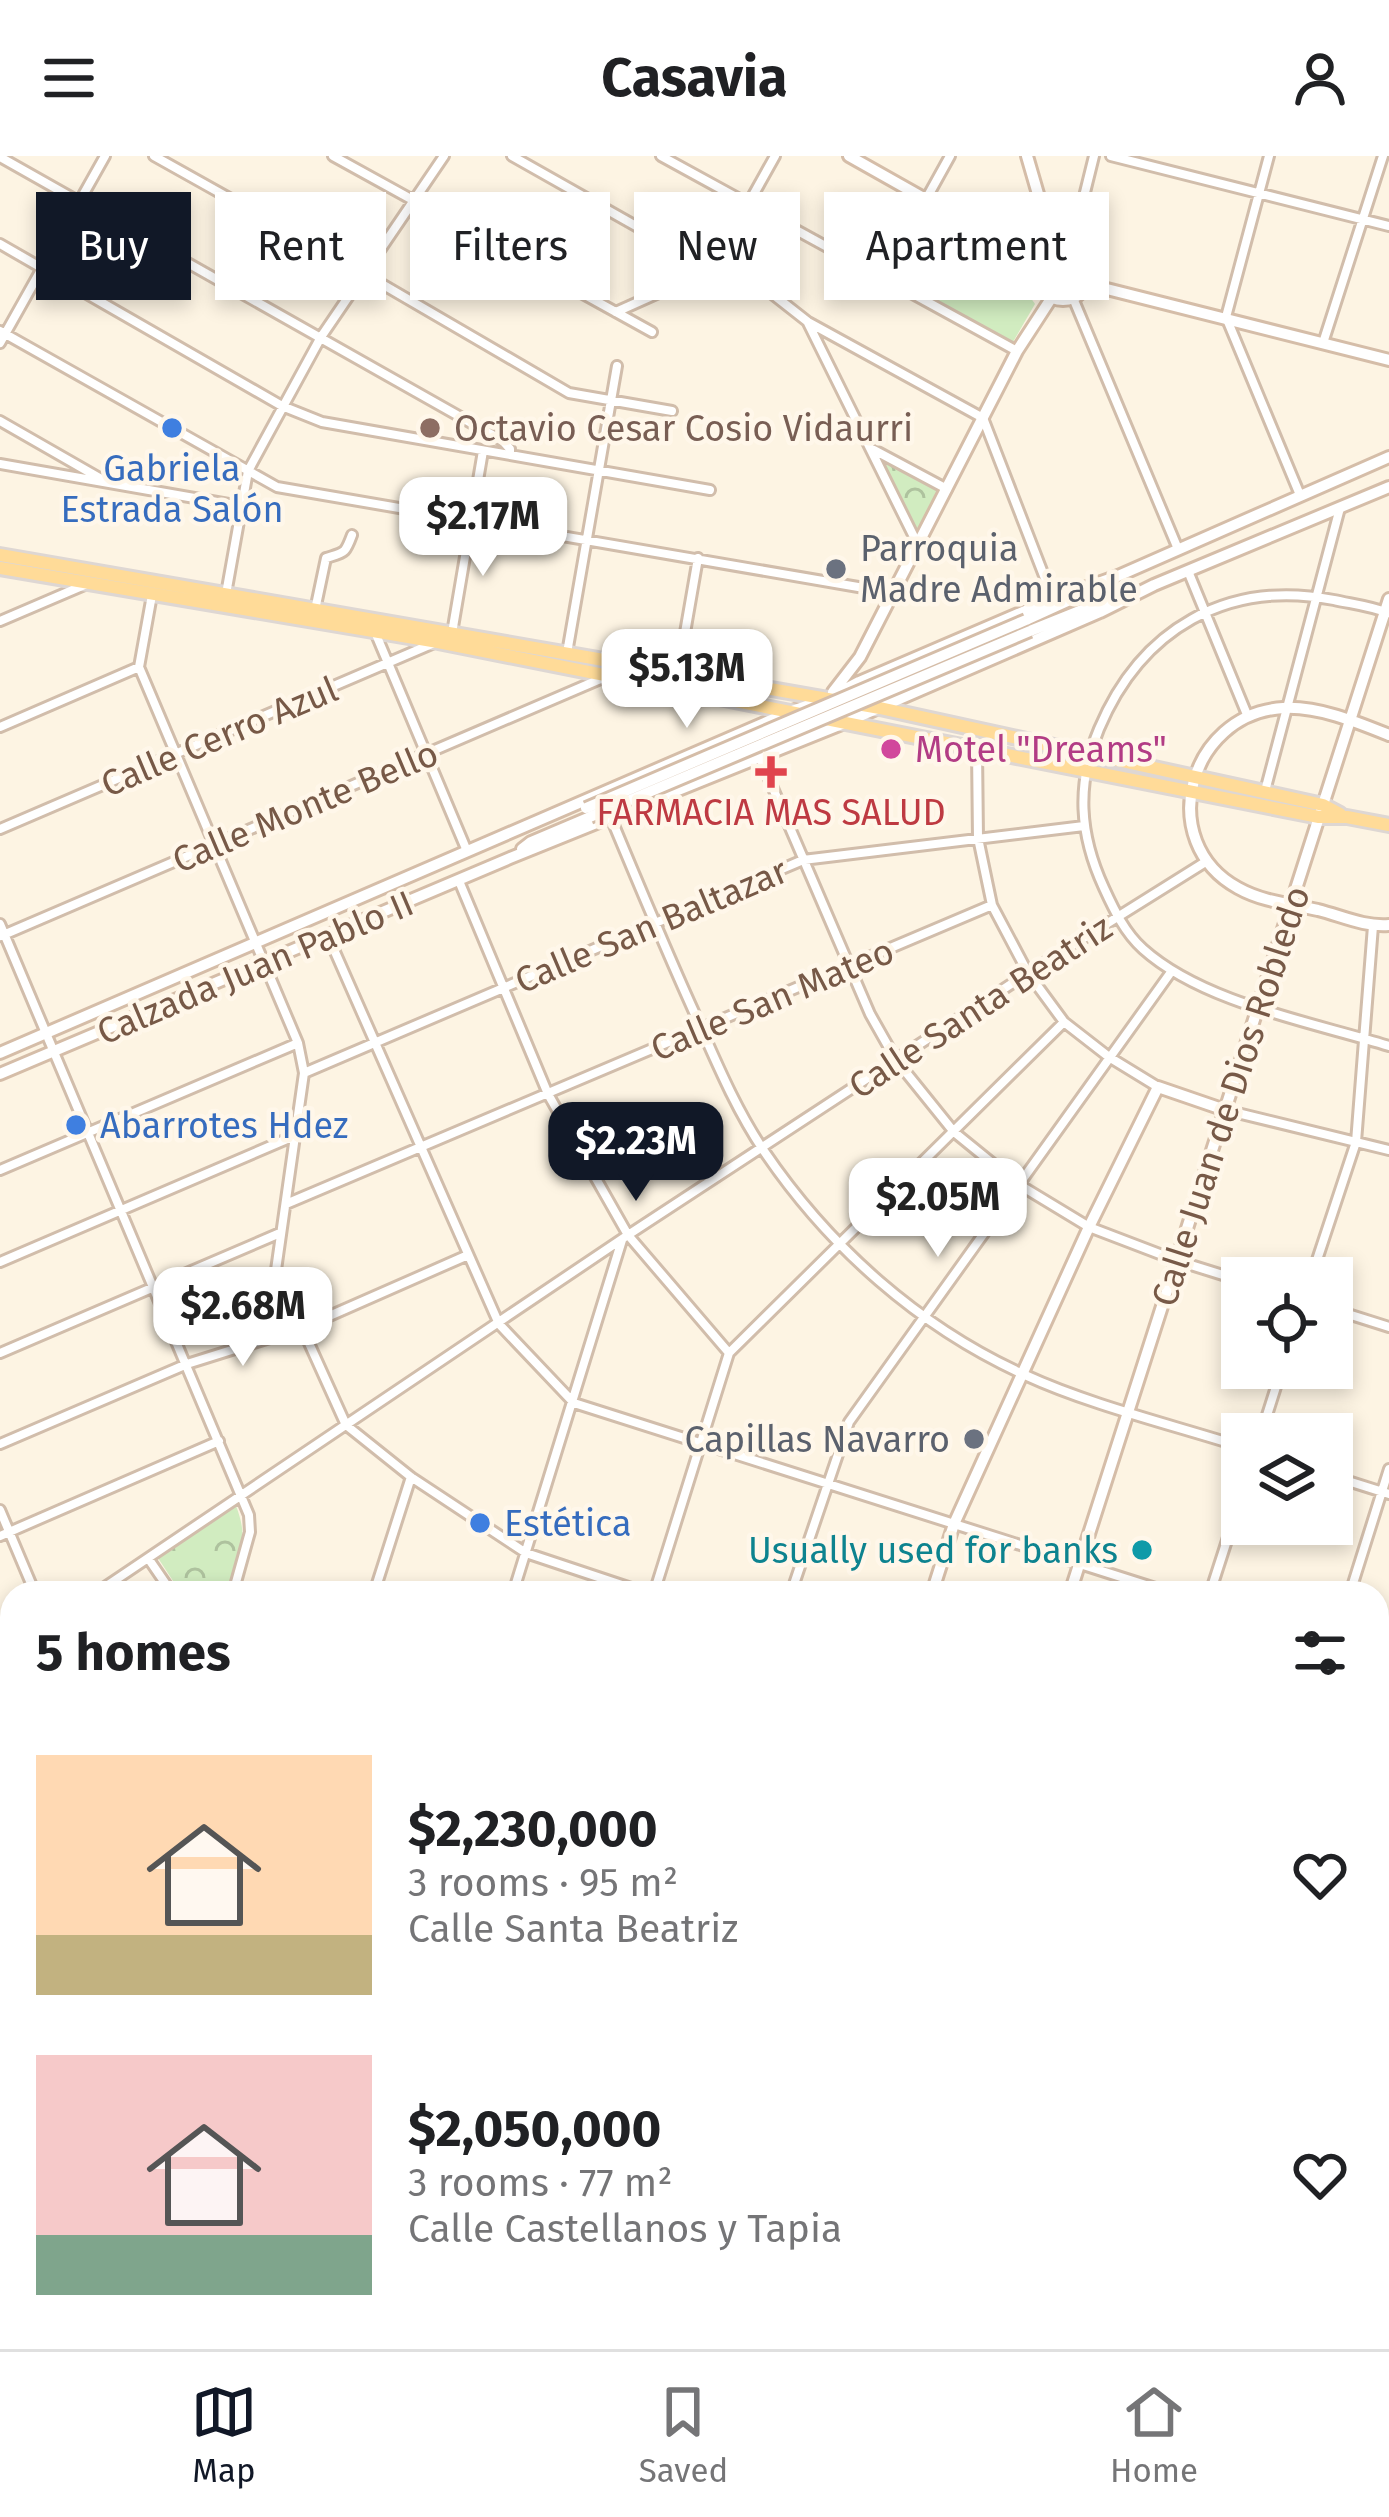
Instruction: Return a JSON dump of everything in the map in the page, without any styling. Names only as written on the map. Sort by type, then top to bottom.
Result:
[{"type":"main road","points":[[0,554],[1084,770],[1265,793],[1321,811]]},
{"type":"main road","points":[[0,568],[152,593],[315,610],[880,708],[1389,825]]},
{"type":"street","points":[[85,192],[105,156]]},
{"type":"street","points":[[154,156],[218,192]]},
{"type":"street","points":[[333,156],[410,199]]},
{"type":"street","points":[[419,192],[444,156]]},
{"type":"street","points":[[512,156],[634,225]]},
{"type":"street","points":[[661,156],[726,192]]},
{"type":"street","points":[[755,192],[775,156]]},
{"type":"street","points":[[849,156],[914,192]]},
{"type":"street","points":[[931,192],[950,156]]},
{"type":"street","points":[[1026,156],[1037,192]]},
{"type":"street","points":[[1085,192],[1094,156]]},
{"type":"street","points":[[1111,156],[1389,226]]},
{"type":"street","points":[[1269,156],[1226,317],[1300,495]]},
{"type":"street","points":[[1323,343],[1383,156]]},
{"type":"street","points":[[0,157],[62,192]]},
{"type":"street","points":[[386,240],[410,205]]},
{"type":"street","points":[[0,244],[36,263]]},
{"type":"street","points":[[191,264],[503,441],[510,455]]},
{"type":"street","points":[[36,279],[2,336],[278,487],[893,593]]},
{"type":"street","points":[[386,286],[569,393],[672,412]]},
{"type":"street","points":[[1109,289],[1389,360]]},
{"type":"street","points":[[100,300],[282,406],[322,422],[710,490]]},
{"type":"street","points":[[225,599],[248,471],[345,300]]},
{"type":"street","points":[[593,300],[652,332]]},
{"type":"street","points":[[615,312],[642,300]]},
{"type":"street","points":[[780,300],[808,322],[983,418],[1053,599]]},
{"type":"street","points":[[923,300],[1017,351]]},
{"type":"street","points":[[827,699],[854,666],[1017,351],[1050,300]]},
{"type":"street","points":[[1074,300],[1178,549]]},
{"type":"street","points":[[808,322],[918,545]]},
{"type":"street","points":[[568,653],[616,366]]},
{"type":"street","points":[[0,421],[110,484]]},
{"type":"street","points":[[872,449],[947,488]]},
{"type":"street","points":[[452,633],[483,451]]},
{"type":"street","name":"Calzada Juan Pablo II","points":[[0,1053],[1389,457]]},
{"type":"street","points":[[0,464],[240,506]]},
{"type":"street","name":"Calzada Juan Pablo II","points":[[496,839],[588,812],[1028,626],[1188,571],[1389,487]]},
{"type":"street","points":[[1265,793],[1340,508]]},
{"type":"street","points":[[315,610],[326,558],[347,550],[352,535]]},
{"type":"street","points":[[678,673],[698,558]]},
{"type":"street","points":[[1188,571],[1248,716]]},
{"type":"street","name":"Calzada Juan Pablo II","points":[[1028,626],[1118,576]]},
{"type":"street","points":[[0,621],[90,583]]},
{"type":"street","name":"Calzada Juan Pablo II","points":[[0,1074],[880,708],[1154,584]]},
{"type":"street","points":[[152,593],[139,667],[298,1043],[304,1072],[276,1270],[346,1425],[411,1477],[526,1553],[613,1581]]},
{"type":"street","points":[[1388,608],[1315,597],[1263,596],[1206,611],[1161,639],[1127,676],[1088,754],[1084,826],[1096,871],[1118,917],[1140,946],[1171,972],[1212,992],[1389,1046]]},
{"type":"street","name":"Calle Juan de Dios Robledo","points":[[1074,1581],[1348,720],[1388,608]]},
{"type":"street","points":[[374,631],[467,851]]},
{"type":"street","name":"Calle Cerro Azul","points":[[0,830],[438,642]]},
{"type":"street","points":[[0,727],[139,667]]},
{"type":"street","points":[[896,667],[894,685],[908,695]]},
{"type":"street","name":"Calle Monte Bello","points":[[2,936],[610,674]]},
{"type":"street","points":[[1389,735],[1348,720],[1287,708],[1248,716],[1212,743],[1192,783],[1194,827],[1207,861],[1236,887],[1272,902],[1373,926],[1389,925]]},
{"type":"street","points":[[771,721],[787,729],[788,747]]},
{"type":"street","points":[[977,748],[978,838],[992,905],[1028,973],[1064,1022],[1158,1087],[1225,1110],[1389,1150]]},
{"type":"street","points":[[760,758],[848,966],[896,1060],[954,1132],[1018,1184],[1089,1227],[1221,1274]]},
{"type":"street","name":"Calzada Juan Pablo II","points":[[510,858],[588,812]]},
{"type":"street","points":[[610,818],[729,1089],[761,1147],[841,1246],[924,1318],[1023,1374],[1221,1440]]},
{"type":"street","name":"Calle San Baltazar","points":[[304,1072],[803,860],[1084,826]]},
{"type":"street","name":"Calle Santa Beatriz","points":[[114,1581],[761,1147],[1207,861]]},
{"type":"street","points":[[459,881],[548,1094],[625,1237],[729,1353]]},
{"type":"street","name":"Calle San Mateo","points":[[286,1204],[992,905]]},
{"type":"street","points":[[0,924],[249,1515],[250,1532],[236,1581]]},
{"type":"street","points":[[1318,1257],[1356,1142],[1373,926]]},
{"type":"street","points":[[328,936],[500,1324],[574,1403],[1133,1581]]},
{"type":"street","points":[[795,1581],[849,1422],[1171,972]]},
{"type":"street","points":[[654,1581],[729,1353],[1064,1022]]},
{"type":"street","points":[[0,1170],[298,1043]]},
{"type":"street","points":[[936,1581],[954,1524],[1158,1087]]},
{"type":"street","points":[[0,1262],[296,1136]]},
{"type":"street","points":[[0,1353],[280,1233]]},
{"type":"street","points":[[518,1581],[625,1237]]},
{"type":"street","points":[[0,1444],[187,1364],[302,1328],[468,1255]]},
{"type":"street","points":[[1353,1316],[1389,1327]]},
{"type":"street","points":[[5,1534],[220,1441]]},
{"type":"street","points":[[1354,1581],[1389,1469]]},
{"type":"street","points":[[378,1581],[411,1477]]},
{"type":"street","points":[[1353,1483],[1385,1493]]},
{"type":"street","points":[[0,1510],[5,1534],[29,1581]]},
{"type":"street","points":[[1214,1581],[1226,1545]]},
{"type":"street","points":[[148,1558],[164,1581]]},
{"type":"green space","points":[[937,300],[1032,300],[1035,304],[1013,342]]},
{"type":"green space","points":[[880,459],[941,491],[918,534]]},
{"type":"green space","points":[[236,1506],[243,1540],[232,1581],[173,1581],[158,1558]]},
{"type":"place","name":"Gabriela Estrada Salón","points":[[172,428]]},
{"type":"place","name":"Octavio Cesar Cosio Vidaurri","points":[[430,428]]},
{"type":"place","name":"Parroquia Madre Admirable","points":[[836,569]]},
{"type":"place","name":"Motel \"Dreams\"","points":[[891,749]]},
{"type":"place","name":"FARMACIA MAS SALUD","points":[[771,772]]},
{"type":"place","name":"Abarrotes Hdez","points":[[76,1125]]},
{"type":"place","name":"Capillas Navarro","points":[[974,1439]]},
{"type":"place","name":"Estética","points":[[480,1523]]},
{"type":"place","name":"Usually used for banks","points":[[1142,1550]]}]
